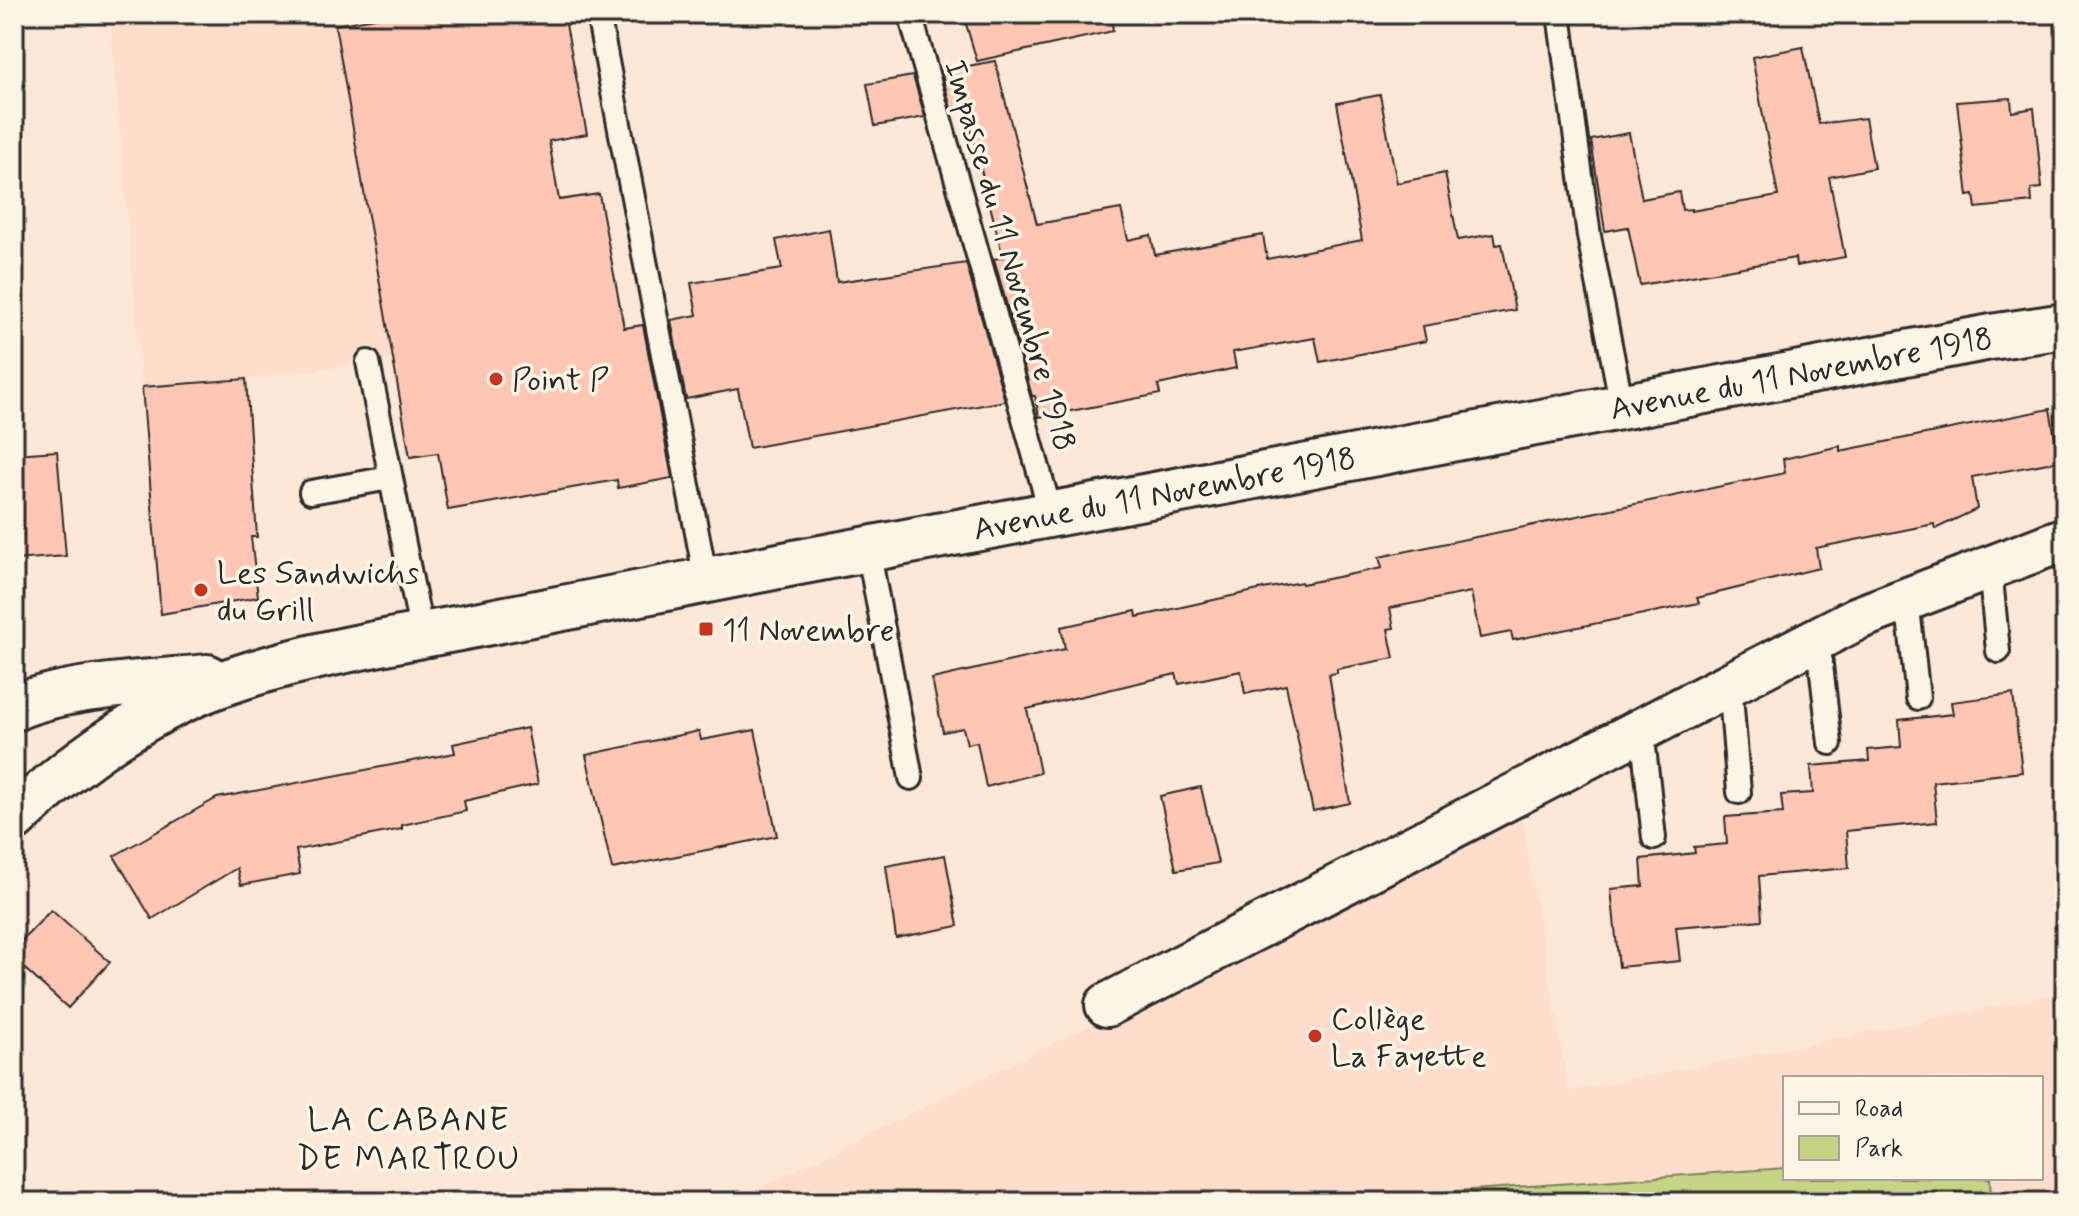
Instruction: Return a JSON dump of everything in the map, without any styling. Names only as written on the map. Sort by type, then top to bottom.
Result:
[{"type":"main road","name":"Avenue du 11 Novembre 1918","points":[[14,708],[32,701],[101,689],[265,670],[422,635],[1051,514],[1991,337],[2065,326]]},
{"type":"main road","name":"Avenue du 11 Novembre 1918","points":[[14,819],[55,779],[144,720],[200,692],[265,670]]},
{"type":"street","points":[[1107,1005],[1858,618],[2065,539]]},
{"type":"lane","points":[[598,14],[706,580]]},
{"type":"lane","name":"Impasse du 11 Novembre 1918","points":[[910,14],[1051,514]]},
{"type":"lane","points":[[1559,14],[1589,236],[1622,406]]},
{"type":"lane","points":[[368,362],[422,635]]},
{"type":"lane","points":[[311,492],[390,478]]},
{"type":"lane","points":[[868,549],[911,778]]},
{"type":"lane","points":[[1990,568],[1998,651]]},
{"type":"lane","points":[[1907,599],[1918,698]]},
{"type":"lane","points":[[1818,639],[1830,743]]},
{"type":"lane","points":[[1730,684],[1739,792]]},
{"type":"lane","points":[[1642,729],[1654,838]]},
{"type":"shaded area","points":[[110,14],[398,14],[335,26],[394,359],[246,379],[142,387]]},
{"type":"shaded area","name":"Collège La Fayette","points":[[1521,814],[1569,1092],[2065,993],[2065,1202],[732,1202]]},
{"type":"green space","points":[[1783,1168],[1783,1180],[1990,1180],[1991,1196],[1906,1202],[1299,1202]]},
{"type":"building","points":[[398,14],[564,14],[587,134],[549,141],[559,200],[599,194],[624,328],[643,325],[672,478],[618,488],[617,480],[448,510],[438,453],[410,457],[335,25]]},
{"type":"building","points":[[963,14],[1111,14],[1113,31],[977,61]]},
{"type":"building","points":[[1803,47],[1819,124],[1865,118],[1874,168],[1829,177],[1845,257],[1796,266],[1795,258],[1640,285],[1628,227],[1605,231],[1591,140],[1629,133],[1642,199],[1679,192],[1682,210],[1691,211],[1778,196],[1752,57]]},
{"type":"building","points":[[995,61],[1037,224],[1121,209],[1128,240],[1151,235],[1155,255],[1263,235],[1267,259],[1362,240],[1337,103],[1380,95],[1397,183],[1445,173],[1458,240],[1494,234],[1496,245],[1502,244],[1515,310],[1423,326],[1426,341],[1320,362],[1315,338],[1233,352],[1236,368],[1158,385],[1160,394],[1039,417],[994,259],[1003,257],[966,110],[952,112],[941,71]]},
{"type":"building","points":[[913,76],[925,117],[875,126],[867,84]]},
{"type":"building","points":[[2011,98],[2012,112],[2034,108],[2042,188],[2031,189],[2032,202],[1976,208],[1974,195],[1968,196],[1957,102]]},
{"type":"building","points":[[829,229],[837,282],[966,263],[1005,401],[749,448],[738,389],[686,399],[671,320],[697,315],[691,283],[782,269],[776,240]]},
{"type":"building","points":[[246,379],[257,537],[251,537],[258,597],[161,614],[142,387]]},
{"type":"building","points":[[2050,409],[2059,461],[1972,477],[1977,509],[1935,529],[1934,524],[1816,548],[1819,568],[1697,598],[1699,603],[1513,640],[1511,632],[1480,638],[1471,592],[1390,608],[1394,628],[1388,629],[1394,658],[1337,669],[1337,673],[1329,674],[1350,803],[1313,811],[1286,685],[1245,694],[1241,671],[1179,684],[1176,674],[1027,709],[1040,773],[986,787],[977,742],[967,744],[963,728],[943,732],[932,679],[1065,649],[1061,627],[1136,611],[1137,617],[1263,589],[1382,568],[1379,557],[1785,473],[1783,459],[1840,446],[1840,451]]},
{"type":"building","points":[[57,451],[66,556],[14,560],[14,488],[18,488],[15,454]]},
{"type":"building","points":[[2013,694],[2022,772],[1933,782],[1937,822],[1846,831],[1849,868],[1759,876],[1762,920],[1676,927],[1680,961],[1619,967],[1611,889],[1643,886],[1641,859],[1695,853],[1694,847],[1727,844],[1725,817],[1783,813],[1781,795],[1813,793],[1811,766],[1869,761],[1868,750],[1901,747],[1899,720],[1953,714],[1951,702]]},
{"type":"building","points":[[527,728],[538,784],[464,801],[466,811],[402,825],[402,829],[296,850],[300,874],[241,885],[237,868],[152,919],[114,856],[217,798],[455,753],[453,744]]},
{"type":"building","points":[[755,730],[777,836],[612,869],[586,755],[699,731],[701,740]]},
{"type":"building","points":[[1201,787],[1218,863],[1176,870],[1160,796]]},
{"type":"building","points":[[945,855],[958,926],[896,938],[886,866]]},
{"type":"building","points":[[51,910],[110,962],[68,1008],[14,959],[14,949]]},
{"type":"place","name":"Point P","points":[[496,379]]},
{"type":"place","name":"Les Sandwichs du Grill","points":[[201,590]]},
{"type":"place","name":"11 Novembre","points":[[706,629]]},
{"type":"place","name":"Collège La Fayette","points":[[1315,1036]]},
{"type":"district","name":"LA CABANE DE MARTROU","points":[[409,1138]]}]
